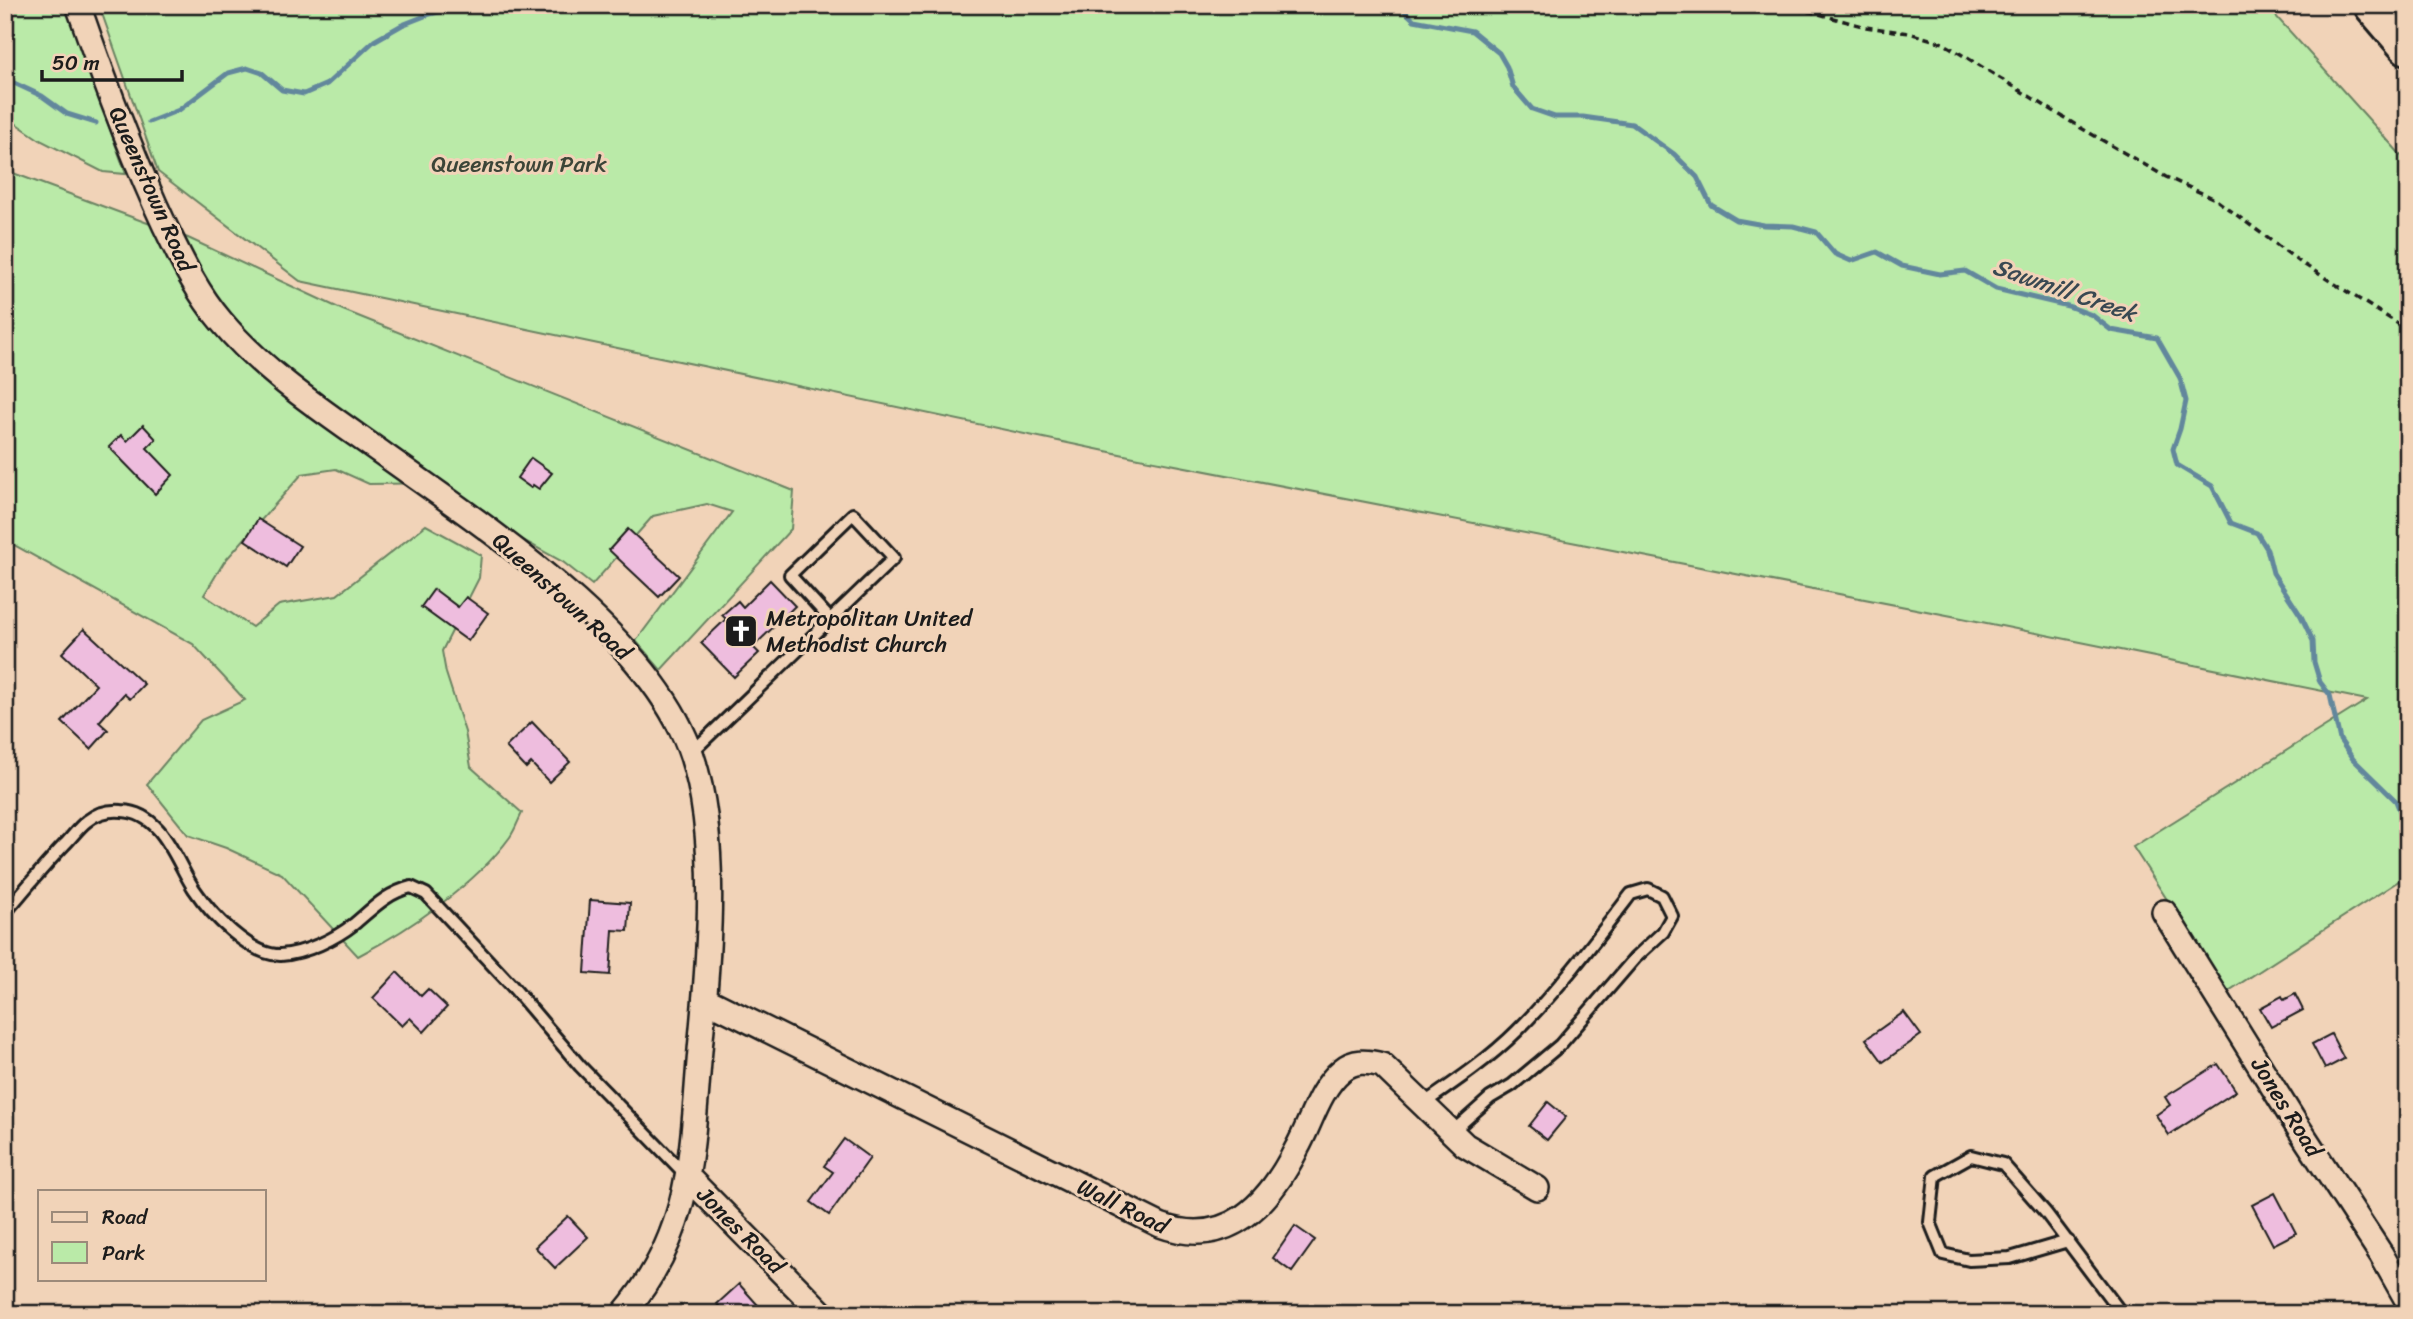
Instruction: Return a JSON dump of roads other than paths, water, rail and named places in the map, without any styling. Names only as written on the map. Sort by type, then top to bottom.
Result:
[{"type":"highway","points":[[2374,5],[2408,45]]},
{"type":"street","name":"Queenstown Road","points":[[78,5],[109,94],[155,204],[181,259],[203,298],[221,321],[245,347],[280,376],[331,416],[488,528],[590,616],[640,667],[663,698],[691,753],[699,779],[707,850],[709,909],[705,999],[688,1177],[681,1210],[669,1243],[639,1295],[623,1314]]},
{"type":"street","name":"Jones Road","points":[[2164,912],[2294,1121],[2374,1242],[2408,1302]]},
{"type":"street","name":"Wall Road","points":[[705,999],[1179,1233],[1205,1232],[1231,1226],[1261,1203],[1276,1185],[1297,1149],[1331,1082],[1342,1070],[1354,1063],[1368,1061],[1382,1065],[1465,1144],[1538,1188]]},
{"type":"street","name":"Jones Road","points":[[688,1177],[823,1314]]},
{"type":"lane","points":[[691,753],[894,558],[853,514],[790,575],[830,619]]},
{"type":"lane","points":[[5,912],[38,872],[88,821],[110,810],[133,811],[149,820],[161,832],[195,891],[245,942],[265,953],[281,954],[313,947],[352,925],[394,891],[411,887],[426,894],[513,986],[589,1075],[688,1177]]},
{"type":"lane","points":[[1423,1104],[1463,1076],[1516,1032],[1551,993],[1630,894],[1648,888],[1662,896],[1672,916],[1663,932],[1634,958],[1560,1045],[1512,1085],[1490,1098],[1452,1132]]},
{"type":"lane","points":[[2068,1241],[2010,1258],[1969,1260],[1943,1254],[1930,1222],[1936,1176],[1970,1156],[2003,1164],[2068,1241],[2122,1314]]},
{"type":"waterway","name":"Sawmill Creek","points":[[149,122],[179,110],[228,73],[247,68],[262,73],[282,90],[304,94],[327,84],[374,41],[402,25],[430,14],[466,5]]},
{"type":"waterway","name":"Sawmill Creek","points":[[1398,5],[1414,20],[1472,31],[1499,53],[1513,87],[1532,109],[1555,117],[1583,117],[1632,124],[1674,154],[1697,177],[1711,205],[1736,220],[1793,226],[1816,232],[1835,254],[1851,261],[1877,252],[1902,266],[1940,274],[1965,271],[1996,289],[2068,306],[2092,315],[2111,330],[2157,338],[2180,378],[2186,401],[2173,449],[2177,465],[2212,486],[2231,523],[2257,533],[2267,549],[2273,573],[2301,616],[2313,641],[2314,662],[2320,682],[2330,695],[2340,740],[2353,759],[2396,801],[2408,831]]},
{"type":"waterway","name":"Sawmill Creek","points":[[5,81],[42,96],[67,114],[96,123]]},
{"type":"place","name":"Metropolitan United Methodist Church","points":[[741,631]]},
{"type":"park label","name":"Queenstown Park","points":[[519,164]]}]
